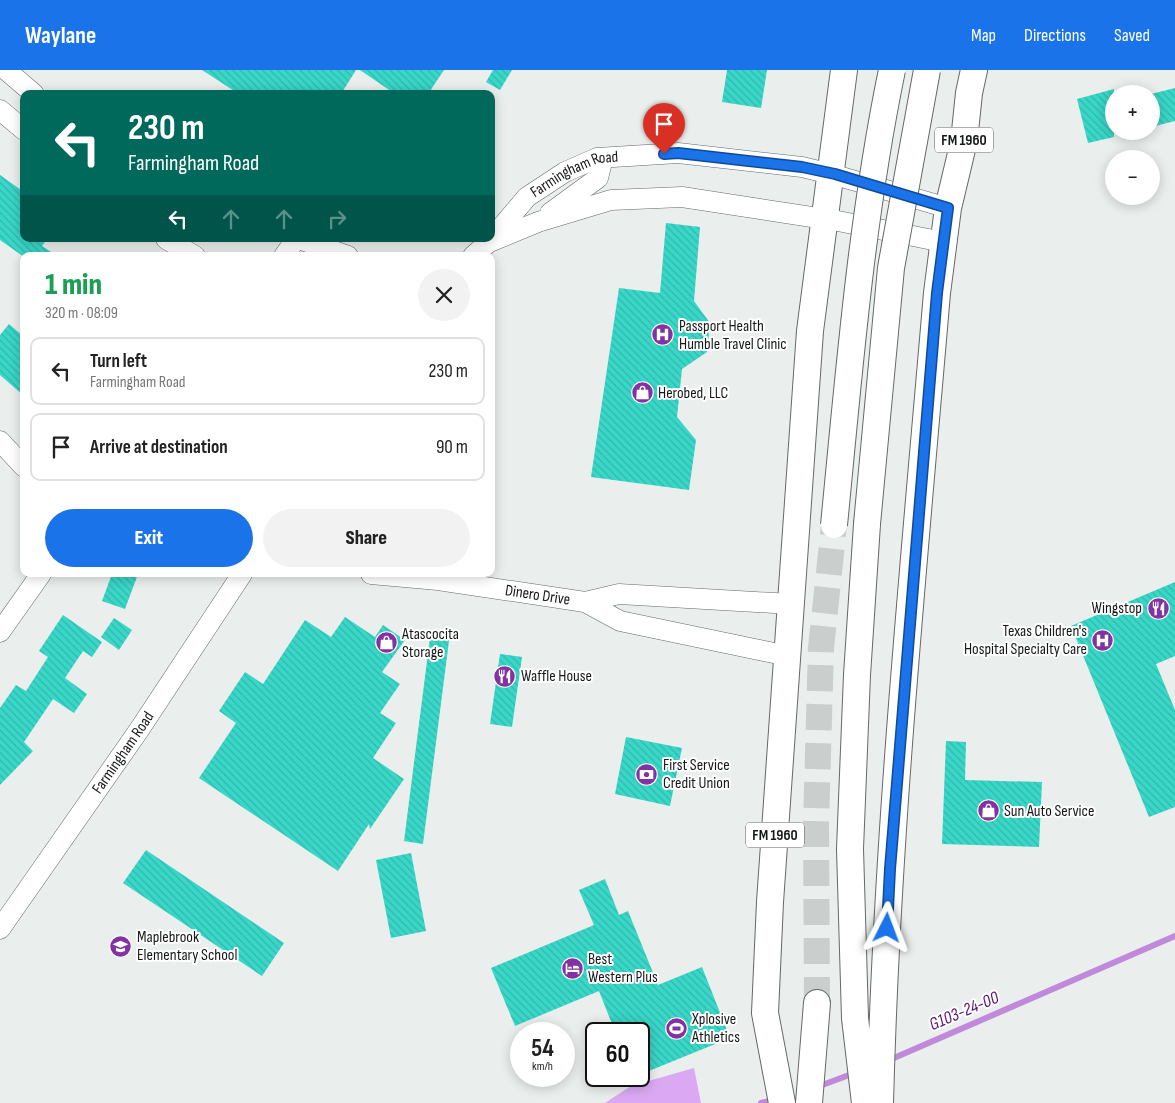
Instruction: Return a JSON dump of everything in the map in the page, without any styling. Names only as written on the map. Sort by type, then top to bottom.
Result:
[{"type":"main road","name":"FM 1960","points":[[782,1103],[765,1013],[770,902],[810,332],[844,70]]},
{"type":"main road","points":[[834,525],[860,266],[885,103],[892,70]]},
{"type":"main road","name":"FM 1960","points":[[865,1103],[855,1018],[850,849],[857,675],[867,524],[891,268],[927,70]]},
{"type":"main road","name":"FM 1960","points":[[880,1103],[890,869],[935,322],[948,208],[964,141],[969,94],[974,70]]},
{"type":"main road","points":[[810,1103],[817,1003]]},
{"type":"street","points":[[6,70],[29,90]]},
{"type":"street","points":[[0,110],[20,127]]},
{"type":"street","name":"Farmingham Road","points":[[495,235],[527,197],[565,172],[597,158],[678,153],[802,167],[948,208]]},
{"type":"street","points":[[538,222],[598,178],[603,158]]},
{"type":"street","name":"Farmingham Road","points":[[495,240],[538,222],[611,200],[682,196],[825,219],[943,242]]},
{"type":"street","points":[[171,242],[188,252]]},
{"type":"street","points":[[287,252],[295,242]]},
{"type":"street","points":[[306,242],[336,252]]},
{"type":"street","name":"Farmingham Road","points":[[477,252],[488,243]]},
{"type":"street","points":[[0,441],[20,463]]},
{"type":"street","points":[[0,632],[40,577]]},
{"type":"street","name":"Farmingham Road","points":[[0,930],[139,730],[240,577]]},
{"type":"street","name":"Dinero Drive","points":[[404,577],[438,580],[585,602],[620,621],[788,656]]},
{"type":"street","name":"Dinero Drive","points":[[585,602],[619,594],[791,604]]},
{"type":"shaded area","points":[[694,1068],[701,1103],[605,1103],[629,1087],[650,1087],[650,1081]]},
{"type":"building","points":[[202,70],[356,70],[344,90],[233,90]]},
{"type":"building","points":[[360,70],[444,70],[431,90],[389,90]]},
{"type":"building","points":[[493,70],[512,70],[500,90],[486,82]]},
{"type":"building","points":[[727,70],[767,70],[761,108],[722,102]]},
{"type":"building","points":[[1175,88],[1175,121],[1160,125],[1160,92]]},
{"type":"building","points":[[1105,91],[1105,139],[1088,143],[1077,99]]},
{"type":"building","points":[[0,175],[20,189],[20,242],[45,242],[42,246],[51,252],[20,252],[20,254],[0,240]]},
{"type":"building","name":"Herobed, LLC","points":[[666,223],[700,227],[694,301],[710,323],[707,352],[682,369],[677,417],[696,440],[689,490],[591,477],[619,288],[660,293]]},
{"type":"building","points":[[9,324],[20,334],[20,392],[0,375],[0,335]]},
{"type":"building","points":[[111,577],[137,577],[125,609],[102,601]]},
{"type":"building","points":[[1175,582],[1175,656],[1156,664],[1175,710],[1175,807],[1149,817],[1071,626]]},
{"type":"building","points":[[63,615],[102,642],[92,657],[83,651],[65,678],[87,694],[74,713],[53,699],[24,742],[33,751],[0,785],[0,708],[16,685],[26,691],[48,657],[39,651]]},
{"type":"building","points":[[345,617],[375,637],[383,625],[405,640],[382,672],[400,684],[380,713],[396,723],[373,758],[404,779],[370,829],[369,824],[338,871],[199,778],[236,723],[219,711],[245,672],[263,684],[305,620],[331,637]]},
{"type":"building","points":[[114,618],[132,630],[119,650],[101,637]]},
{"type":"building","points":[[431,630],[450,633],[423,844],[404,841]]},
{"type":"building","points":[[500,654],[522,657],[512,727],[490,724]]},
{"type":"building","points":[[626,737],[682,748],[670,806],[615,794]]},
{"type":"building","points":[[946,741],[966,742],[965,780],[1042,782],[1039,847],[942,844]]},
{"type":"building","points":[[146,850],[284,943],[262,976],[123,883]]},
{"type":"building","points":[[411,853],[426,931],[391,938],[376,860]]},
{"type":"building","points":[[605,879],[619,915],[628,911],[658,985],[702,967],[730,1038],[650,1071],[650,1022],[611,1022],[599,991],[525,1022],[513,1022],[491,968],[594,925],[579,890]]},
{"type":"waterway","name":"G103-24-00","points":[[887,1061],[1175,936]]},
{"type":"waterway","name":"G103-24-00","points":[[817,1087],[857,1072]]},
{"type":"waterway","name":"G103-24-00","points":[[761,1103],[776,1099]]},
{"type":"tunnel","points":[[817,1003],[816,823],[821,648],[834,525]]},
{"type":"place","name":"Passport Health Humble Travel Clinic","points":[[663,335]]},
{"type":"place","name":"Herobed, LLC","points":[[642,393]]},
{"type":"place","name":"Wingstop","points":[[1158,608]]},
{"type":"place","name":"Texas Children's Hospital Specialty Care","points":[[1103,640]]},
{"type":"place","name":"Atascocita Storage","points":[[386,643]]},
{"type":"place","name":"Waffle House","points":[[505,676]]},
{"type":"place","name":"First Service Credit Union","points":[[647,774]]},
{"type":"place","name":"Sun Auto Service","points":[[988,811]]},
{"type":"place","name":"Maplebrook Elementary School","points":[[121,946]]},
{"type":"place","name":"Best Western Plus","points":[[572,968]]},
{"type":"place","name":"Xplosive Athletics","points":[[676,1028]]},
{"type":"route","points":[[664,154],[678,153],[802,167],[835,174],[948,208],[937,293],[890,869],[887,928]]}]
